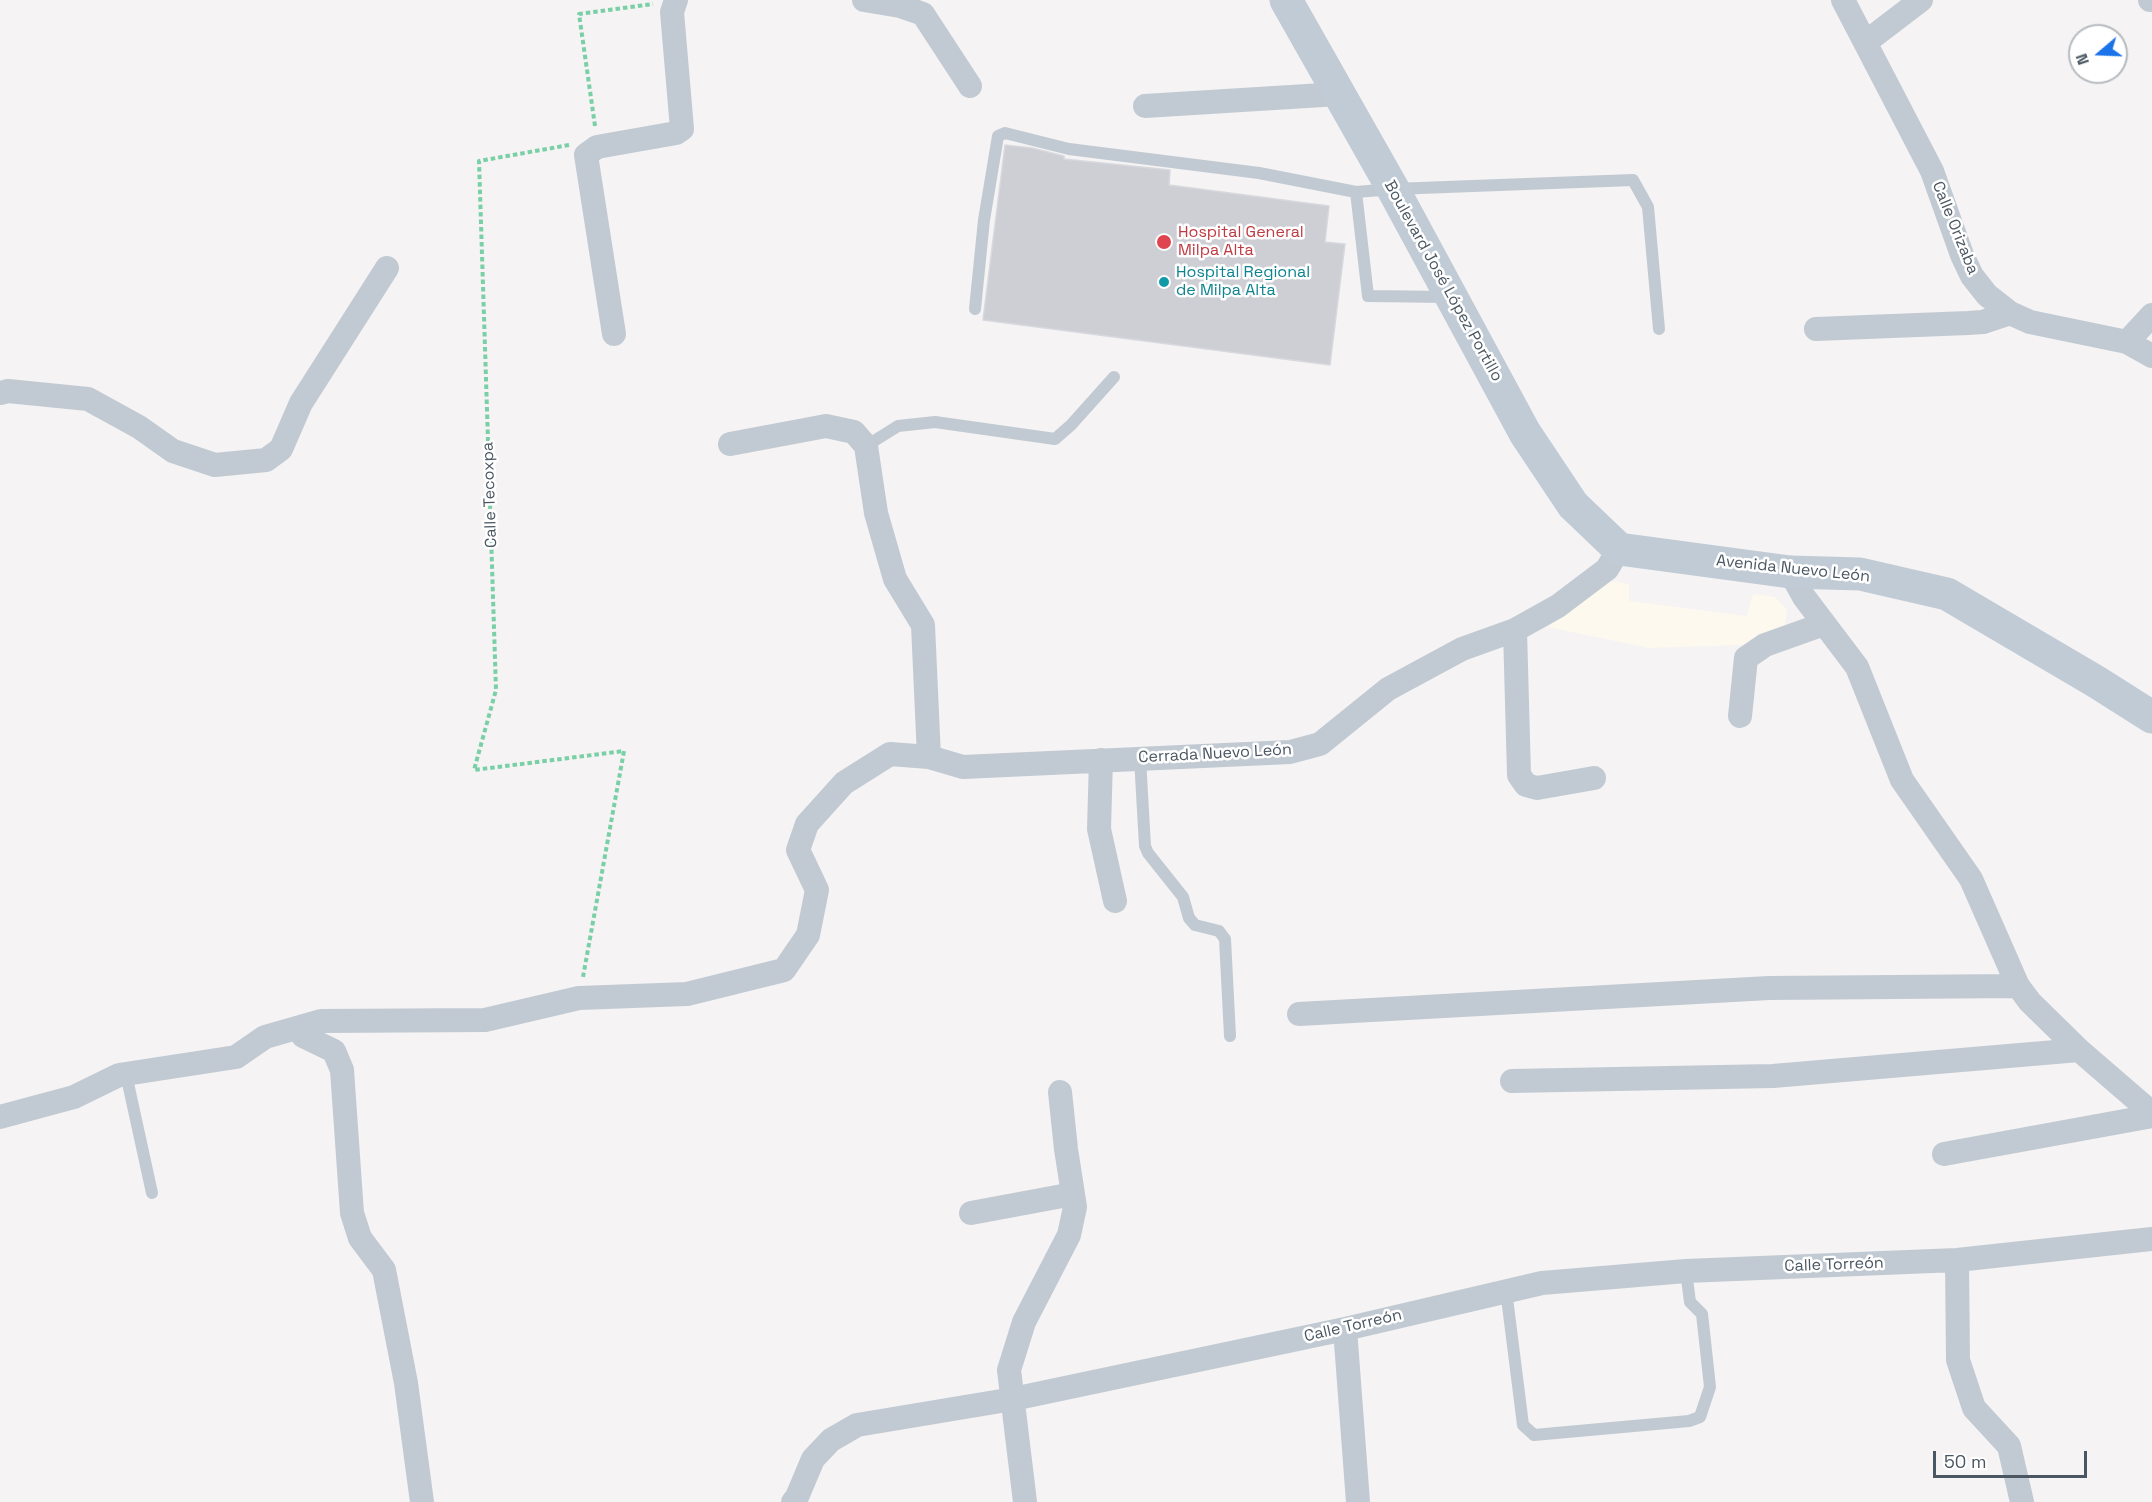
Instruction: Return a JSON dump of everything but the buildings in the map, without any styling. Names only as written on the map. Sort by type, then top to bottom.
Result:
[{"type":"main road","name":"Boulevard José López Portillo","points":[[1286,0],[1393,189],[1525,434],[1573,505],[1619,549]]},
{"type":"main road","name":"Avenida Nuevo León","points":[[1619,549],[1790,572],[1860,574],[1947,594],[2095,681],[2150,719]]},
{"type":"street","points":[[614,334],[586,155],[597,147],[676,133],[682,129],[672,12],[675,0]]},
{"type":"street","points":[[864,0],[900,6],[923,14],[970,86]]},
{"type":"street","name":"Calle Orizaba","points":[[1843,0],[1932,171],[1962,255],[1972,276],[1988,295],[2010,313],[2030,322],[2127,342],[2152,356]]},
{"type":"street","points":[[1866,42],[1921,0]]},
{"type":"street","points":[[1145,106],[1340,94]]},
{"type":"street","points":[[0,393],[8,391],[88,399],[139,427],[173,451],[215,465],[266,460],[281,449],[301,403],[387,268]]},
{"type":"street","points":[[1816,328],[1983,322],[2010,313]]},
{"type":"street","points":[[2127,342],[2152,315]]},
{"type":"street","points":[[730,444],[826,426],[854,432],[866,446],[876,513],[895,579],[923,625],[929,757]]},
{"type":"street","name":"Cerrada Nuevo León","points":[[0,1117],[74,1097],[126,1074],[236,1057],[265,1037],[321,1021],[485,1020],[579,998],[687,994],[784,970],[808,935],[817,890],[798,850],[807,824],[844,783],[890,754],[929,757],[963,767],[1290,752],[1320,744],[1388,689],[1462,649],[1515,630],[1558,606],[1607,568],[1619,549]]},
{"type":"street","points":[[1790,572],[1804,597],[1857,667],[1902,780],[1971,879],[2018,986],[2079,1050],[2152,1115]]},
{"type":"street","points":[[1740,716],[1746,658],[1765,645],[1824,624]]},
{"type":"street","points":[[1515,630],[1519,775],[1526,785],[1537,788],[1594,778]]},
{"type":"street","points":[[1101,760],[1099,829],[1115,901]]},
{"type":"street","points":[[1299,1014],[1769,988],[2018,986]]},
{"type":"street","points":[[298,1028],[303,1036],[334,1052],[342,1070],[352,1213],[360,1238],[384,1270],[406,1383],[422,1502]]},
{"type":"street","points":[[1512,1081],[1773,1076],[2079,1050]]},
{"type":"street","points":[[1025,1502],[1009,1370],[1024,1322],[1069,1235],[1075,1207],[1060,1092]]},
{"type":"street","points":[[1944,1154],[2152,1115]]},
{"type":"street","points":[[971,1213],[1073,1194]]},
{"type":"street","name":"Calle Torreón","points":[[793,1502],[813,1460],[831,1440],[857,1425],[1013,1399],[1345,1329],[1542,1283],[1686,1271],[1957,1260],[2152,1239]]},
{"type":"street","points":[[1957,1260],[1958,1360],[1974,1408],[2009,1446],[2022,1502]]},
{"type":"street","points":[[1345,1329],[1358,1502]]},
{"type":"lane","points":[[975,309],[984,220],[998,136],[1005,133],[1069,149],[1259,173],[1356,192],[1633,180],[1648,207],[1659,329]]},
{"type":"lane","points":[[1356,192],[1368,296],[1452,297]]},
{"type":"lane","points":[[866,446],[898,426],[935,422],[1055,439],[1071,425],[1114,377]]},
{"type":"lane","points":[[1140,758],[1145,846],[1148,853],[1183,897],[1189,918],[1195,925],[1219,931],[1225,939],[1230,1036]]},
{"type":"lane","points":[[126,1074],[152,1193]]},
{"type":"lane","points":[[1506,1290],[1523,1425],[1534,1435],[1689,1421],[1700,1417],[1710,1387],[1702,1314],[1690,1302],[1686,1271]]},
{"type":"path","points":[[596,129],[579,14],[675,0]]},
{"type":"path","name":"Calle Tecoxpa","points":[[573,144],[479,162],[496,690],[474,770],[624,752],[579,998]]},
{"type":"shaded area","points":[[1606,580],[1629,584],[1629,601],[1747,616],[1753,594],[1775,597],[1787,609],[1784,633],[1741,645],[1649,648],[1548,627]]},
{"type":"place","name":"Hospital General Milpa Alta","points":[[1164,242]]},
{"type":"place","name":"Hospital Regional de Milpa Alta","points":[[1164,282]]}]
